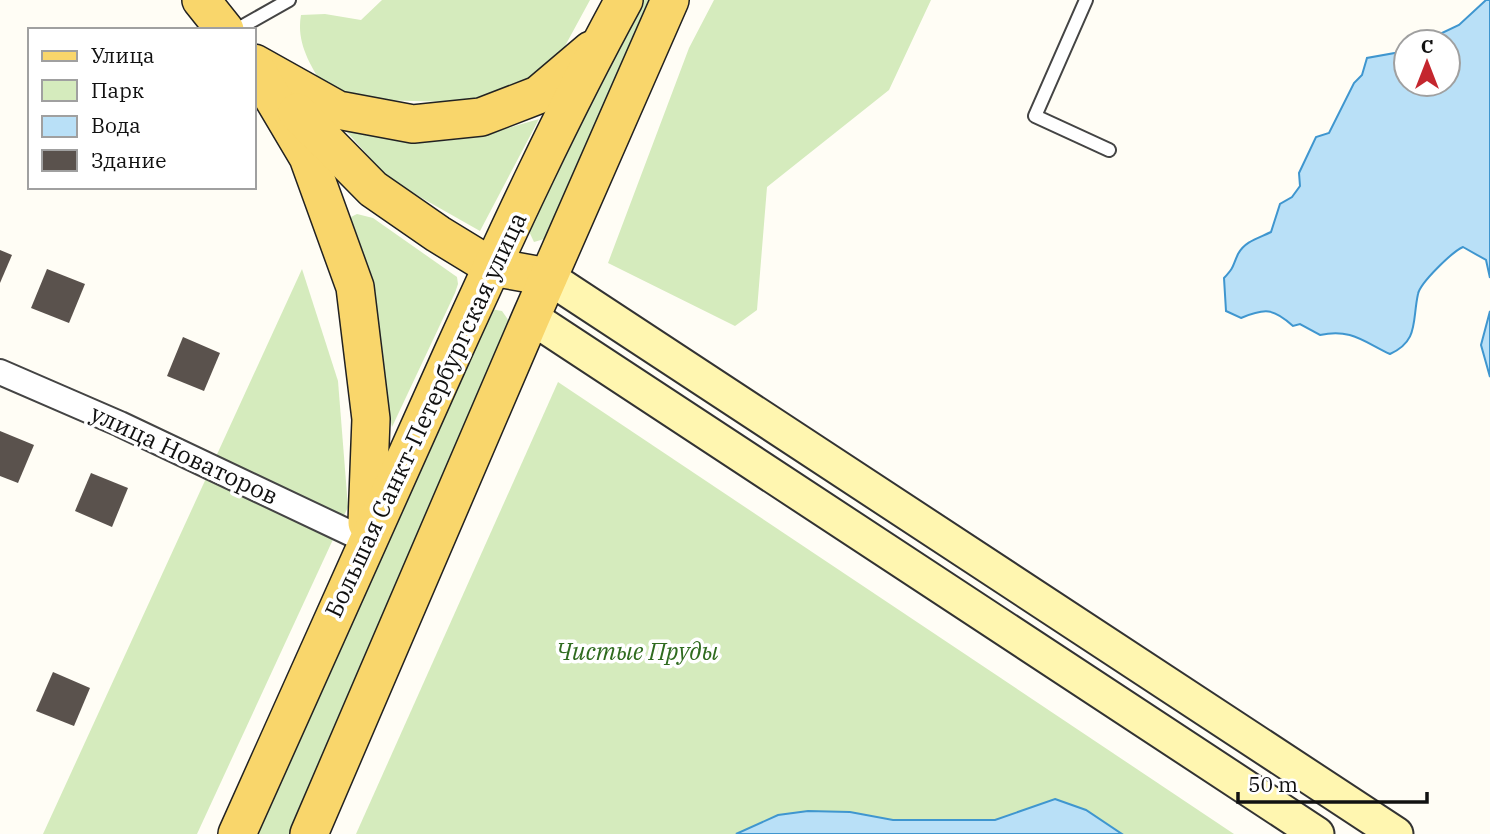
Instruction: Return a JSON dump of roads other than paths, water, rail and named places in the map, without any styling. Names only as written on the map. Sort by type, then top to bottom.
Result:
[{"type":"main road","points":[[201,0],[223,28]]},
{"type":"main road","name":"Большая Санкт-Петербургская улица","points":[[237,834],[492,267],[624,0]]},
{"type":"main road","points":[[309,834],[670,0]]},
{"type":"main road","points":[[256,65],[338,110],[413,124],[481,117],[538,95],[602,40]]},
{"type":"main road","points":[[256,66],[321,138],[373,189],[492,267],[531,317],[1317,834]]},
{"type":"main road","points":[[256,67],[308,157],[355,287],[371,419],[367,541]]},
{"type":"main road","points":[[492,267],[548,277],[1396,834]]},
{"type":"street","name":"улица Новаторов","points":[[0,372],[120,424],[367,541]]},
{"type":"lane","points":[[240,28],[289,0]]},
{"type":"lane","points":[[1086,0],[1035,117],[1109,150]]},
{"type":"water","points":[[1486,0],[1490,0],[1490,278],[1486,260],[1463,247],[1458,250],[1437,268],[1420,289],[1410,336],[1406,343],[1390,354],[1349,335],[1320,335],[1300,324],[1293,326],[1274,313],[1256,312],[1241,318],[1226,311],[1224,278],[1244,246],[1271,232],[1280,204],[1292,197],[1300,186],[1299,173],[1316,137],[1329,133],[1354,83],[1362,75],[1367,58],[1392,54],[1392,98],[1462,98],[1462,28],[1453,28]]},
{"type":"water","points":[[1490,311],[1490,377],[1481,345]]},
{"type":"water","points":[[1055,799],[1086,810],[1122,834],[736,834],[778,815],[808,811],[850,812],[893,820],[995,820]]},
{"type":"park label","name":"Чистые Пруды","points":[[637,652]]}]
